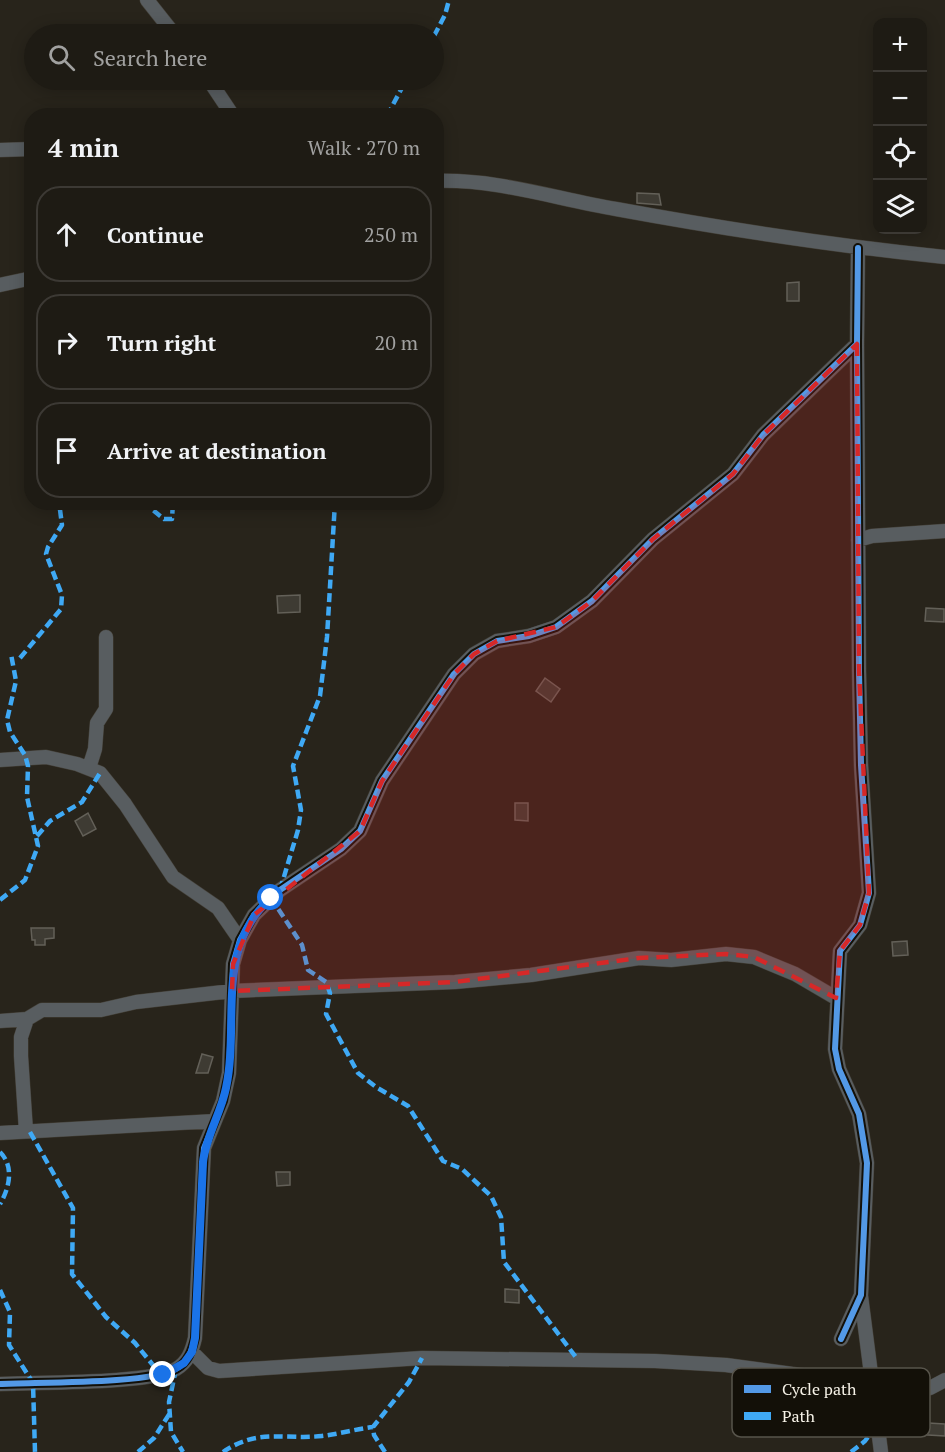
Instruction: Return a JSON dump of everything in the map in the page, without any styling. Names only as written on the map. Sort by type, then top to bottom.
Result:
[{"type":"street","points":[[147,0],[166,24]]},
{"type":"street","points":[[215,90],[227,108]]},
{"type":"street","points":[[0,150],[24,149]]},
{"type":"street","points":[[444,181],[491,183],[614,209],[858,248],[945,257]]},
{"type":"street","points":[[858,248],[861,765],[869,893],[860,925],[840,951],[835,1049],[839,1069],[859,1114],[867,1163],[861,1294],[869,1368]]},
{"type":"street","points":[[0,285],[24,280]]},
{"type":"street","points":[[0,1384],[158,1377],[177,1369],[192,1352],[197,1315],[204,1148],[215,1121],[229,1072],[233,964],[240,940],[262,906],[294,879],[341,849],[360,831],[382,781],[454,674],[474,654],[497,641],[529,636],[556,627],[592,601],[653,539],[733,474],[764,435],[857,344]]},
{"type":"street","points":[[858,540],[872,536],[945,531]]},
{"type":"street","points":[[88,768],[95,749],[96,723],[106,709],[106,637]]},
{"type":"street","points":[[0,760],[46,757],[100,773],[125,804],[173,877],[218,908],[240,940]]},
{"type":"street","points":[[0,1020],[27,1019],[42,1010],[100,1010],[136,1002],[232,991],[455,982],[531,975],[639,958],[671,960],[726,954],[754,957],[795,974],[836,998]]},
{"type":"street","points":[[26,1131],[21,1037],[27,1019]]},
{"type":"street","points":[[0,1133],[215,1121]]},
{"type":"street","points":[[841,1339],[861,1294]]},
{"type":"street","points":[[192,1352],[208,1368],[225,1371],[422,1358],[655,1361],[750,1368]]},
{"type":"street","points":[[930,1388],[945,1380]]},
{"type":"street","points":[[879,1437],[881,1452]]},
{"type":"highlighted area","points":[[857,344],[859,671],[869,893],[860,925],[840,951],[836,998],[754,957],[726,954],[639,958],[455,982],[232,991],[233,964],[254,915],[360,831],[382,781],[454,674],[474,654],[497,641],[556,627],[592,601],[653,539],[733,474],[763,435]]},
{"type":"building","points":[[637,193],[659,194],[661,205],[637,203]]},
{"type":"building","points":[[799,282],[799,301],[787,301],[787,283]]},
{"type":"building","points":[[300,595],[300,612],[278,613],[277,596]]},
{"type":"building","points":[[926,608],[944,609],[944,622],[925,621]]},
{"type":"building","points":[[545,678],[560,689],[551,702],[536,691]]},
{"type":"building","points":[[515,803],[528,803],[528,821],[515,820]]},
{"type":"building","points":[[88,813],[96,829],[83,836],[75,821]]},
{"type":"building","points":[[31,928],[54,928],[54,938],[45,939],[45,945],[35,945]]},
{"type":"building","points":[[907,941],[908,955],[893,956],[892,942]]},
{"type":"building","points":[[202,1054],[213,1057],[208,1073],[196,1073]]},
{"type":"building","points":[[276,1172],[290,1172],[290,1185],[277,1186]]},
{"type":"building","points":[[505,1289],[519,1290],[519,1303],[505,1302]]},
{"type":"building","points":[[930,1423],[945,1424],[945,1436],[930,1435]]},
{"type":"marked path","points":[[440,24],[449,0]]},
{"type":"marked path","points":[[391,108],[401,90]]},
{"type":"marked path","points":[[20,658],[61,609],[62,595],[46,554],[62,525],[60,510]]},
{"type":"marked path","points":[[153,510],[164,519],[172,519],[173,510]]},
{"type":"marked path","points":[[280,890],[298,830],[301,810],[293,766],[320,696],[327,637],[335,510]]},
{"type":"marked path","points":[[0,900],[25,880],[38,846],[27,797],[28,766],[25,755],[10,732],[7,720],[16,681],[11,654]]},
{"type":"marked path","points":[[37,836],[50,821],[82,802],[100,773]]},
{"type":"marked path","points":[[271,898],[302,945],[308,970],[326,982],[330,993],[326,1014],[358,1073],[408,1106],[443,1161],[462,1169],[491,1196],[501,1217],[504,1262],[578,1360]]},
{"type":"marked path","points":[[30,1132],[73,1208],[72,1274],[106,1317],[135,1343],[161,1375]]},
{"type":"marked path","points":[[0,1152],[9,1170],[8,1184],[0,1204]]},
{"type":"marked path","points":[[0,1290],[10,1312],[9,1345],[33,1383],[35,1452]]},
{"type":"marked path","points":[[385,1452],[374,1435],[373,1427],[409,1382],[422,1358]]},
{"type":"marked path","points":[[176,1369],[169,1402],[171,1432],[183,1452]]},
{"type":"marked path","points":[[138,1452],[154,1438],[170,1413]]},
{"type":"marked path","points":[[223,1452],[260,1437],[322,1436],[373,1427]]},
{"type":"marked path","points":[[851,1452],[868,1437]]},
{"type":"cycle path","points":[[0,1384],[119,1380],[143,1377],[176,1369],[186,1360],[195,1338],[204,1148],[223,1101],[229,1073],[233,964],[240,940],[254,915],[280,890],[341,849],[360,831],[382,781],[454,674],[474,654],[497,641],[529,636],[556,627],[592,601],[653,539],[733,474],[763,435],[857,344],[858,248]]},
{"type":"cycle path","points":[[841,1339],[861,1295],[867,1163],[859,1114],[839,1069],[835,1049],[840,951],[860,925],[869,893],[861,765],[857,344]]},
{"type":"route","points":[[163,1375],[177,1369],[192,1352],[197,1315],[198,1243],[204,1148],[223,1101],[229,1072],[233,964],[240,940],[254,915],[271,898]]}]
